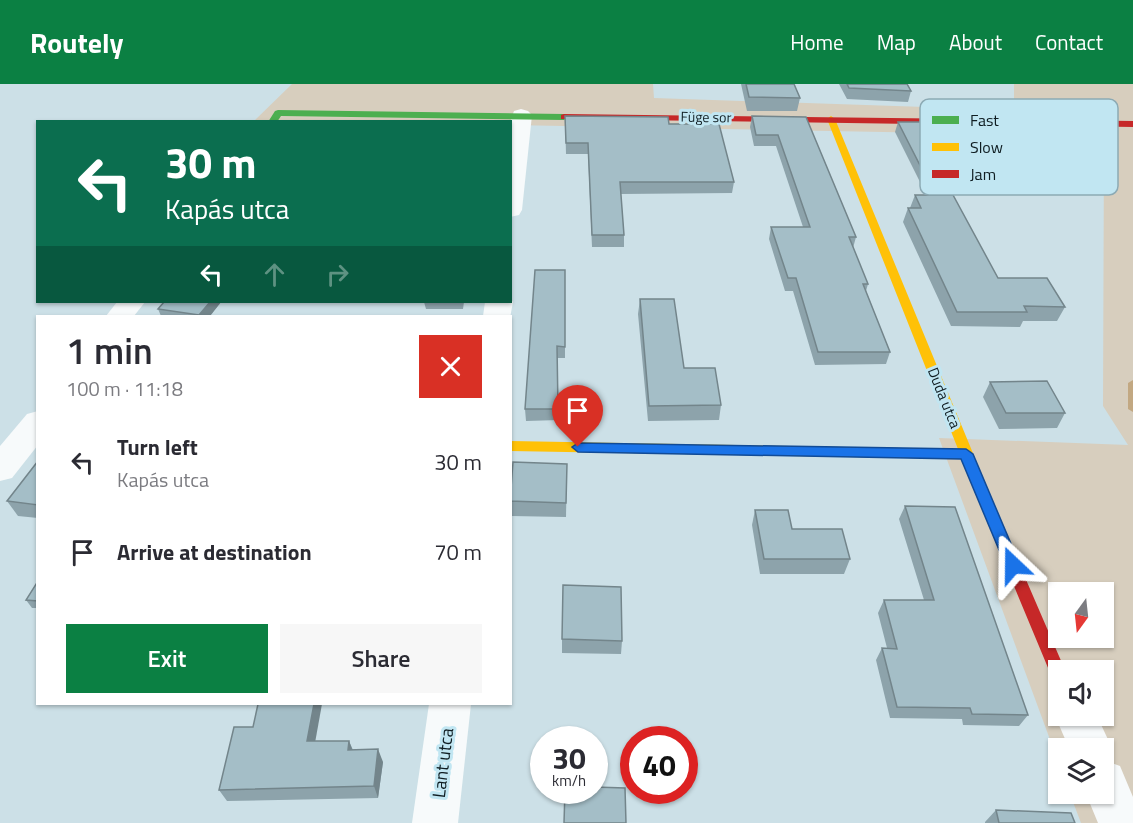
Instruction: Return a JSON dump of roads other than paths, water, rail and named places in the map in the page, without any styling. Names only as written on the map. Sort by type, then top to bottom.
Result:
[{"type":"street","name":"Füge sor","points":[[275,117],[521,115],[920,120]]},
{"type":"street","points":[[512,193],[521,115]]},
{"type":"street","name":"Duda utca","points":[[831,119],[966,454],[1053,660]]},
{"type":"street","name":"Füge sor","points":[[1118,124],[1133,124]]},
{"type":"street","points":[[121,315],[131,303]]},
{"type":"street","points":[[0,469],[26,430]]},
{"type":"street","points":[[512,446],[966,454]]},
{"type":"street","name":"Lant utca","points":[[435,823],[450,705]]},
{"type":"street","points":[[1113,804],[1121,823]]},
{"type":"waterway","points":[[1133,383],[1133,409]]}]
